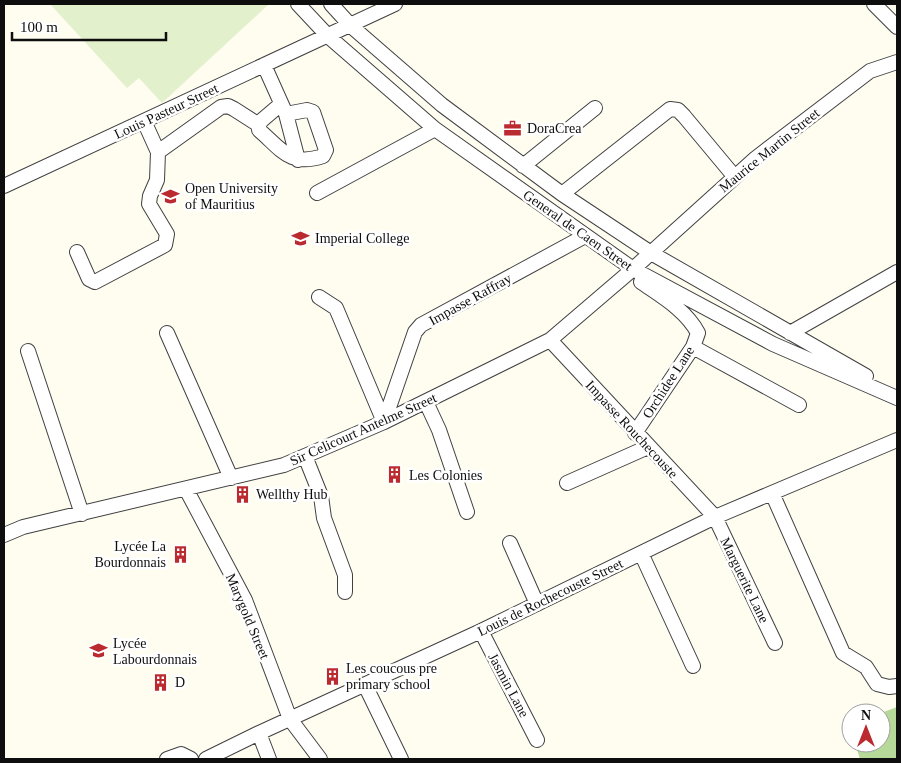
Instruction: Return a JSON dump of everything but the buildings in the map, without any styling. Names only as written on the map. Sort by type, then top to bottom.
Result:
[{"type":"street","name":"General de Caen Street","points":[[298,4],[328,36],[435,129],[631,271],[773,344],[897,398]]},
{"type":"street","name":"General de Caen Street","points":[[331,4],[351,26],[442,105],[562,194],[651,253],[897,394]]},
{"type":"street","name":"Louis Pasteur Street","points":[[4,186],[396,4]]},
{"type":"street","points":[[874,4],[897,27]]},
{"type":"street","name":"Maurice Martin Street","points":[[631,271],[734,176],[870,70],[897,62]]},
{"type":"street","points":[[264,65],[283,109],[298,160]]},
{"type":"street","points":[[158,152],[221,107],[228,106],[259,125]]},
{"type":"street","points":[[523,166],[596,108]]},
{"type":"street","points":[[562,194],[670,108],[678,110],[684,116],[734,176]]},
{"type":"street","points":[[283,109],[313,112],[326,150],[323,156],[309,161],[291,158],[259,130],[261,121],[283,109]]},
{"type":"street","points":[[77,252],[89,279],[94,282],[165,245],[168,234],[149,204],[157,180],[158,152],[144,121]]},
{"type":"street","points":[[317,193],[435,129]]},
{"type":"street","name":"Impasse Raffray","points":[[384,422],[415,332],[421,325],[585,236]]},
{"type":"street","name":"Sir Celicourt Antelme Street","points":[[4,535],[23,527],[284,465],[306,456],[384,422],[550,340],[631,271]]},
{"type":"street","name":"Orchidee Lane","points":[[631,271],[692,322],[698,333],[692,347],[635,433]]},
{"type":"street","points":[[790,333],[897,272]]},
{"type":"street","points":[[319,296],[336,308],[384,422]]},
{"type":"street","points":[[167,333],[231,478]]},
{"type":"street","name":"Impasse Rouchecouste","points":[[550,340],[715,517]]},
{"type":"street","points":[[692,347],[799,405]]},
{"type":"street","points":[[28,350],[82,514]]},
{"type":"street","points":[[426,402],[439,430],[467,512]]},
{"type":"street","name":"Louis de Rochecouste Street","points":[[206,759],[481,631],[715,517],[897,440]]},
{"type":"street","points":[[567,483],[648,447]]},
{"type":"street","points":[[306,456],[321,496],[324,518],[345,575],[345,592]]},
{"type":"street","name":"Marygold Street","points":[[186,489],[245,600],[290,719],[320,759]]},
{"type":"street","points":[[772,493],[843,653],[866,667],[877,684],[890,687],[897,686]]},
{"type":"street","name":"Marguerite Lane","points":[[715,517],[775,643]]},
{"type":"street","points":[[510,543],[537,604]]},
{"type":"street","points":[[641,553],[692,666]]},
{"type":"street","name":"Jasmin Lane","points":[[481,631],[538,740]]},
{"type":"street","points":[[365,685],[400,759]]},
{"type":"street","points":[[259,733],[269,759]]},
{"type":"street","points":[[166,759],[181,754],[191,759]]},
{"type":"green space","points":[[50,4],[269,4],[162,103],[139,78],[127,88]]},
{"type":"green space","points":[[897,707],[897,759],[860,759],[858,753],[891,753],[891,709]]},
{"type":"place","name":"DoraCrea","points":[[513,128]]},
{"type":"place","name":"Open University of Mauritius","points":[[171,196]]},
{"type":"place","name":"Imperial College","points":[[301,238]]},
{"type":"place","name":"Les Colonies","points":[[395,475]]},
{"type":"place","name":"Wellthy Hub","points":[[242,494]]},
{"type":"place","name":"Lycée La Bourdonnais","points":[[180,554]]},
{"type":"place","name":"Lycée Labourdonnais","points":[[99,651]]},
{"type":"place","name":"Les coucous pre primary school","points":[[332,676]]},
{"type":"place","name":"D","points":[[161,682]]}]
